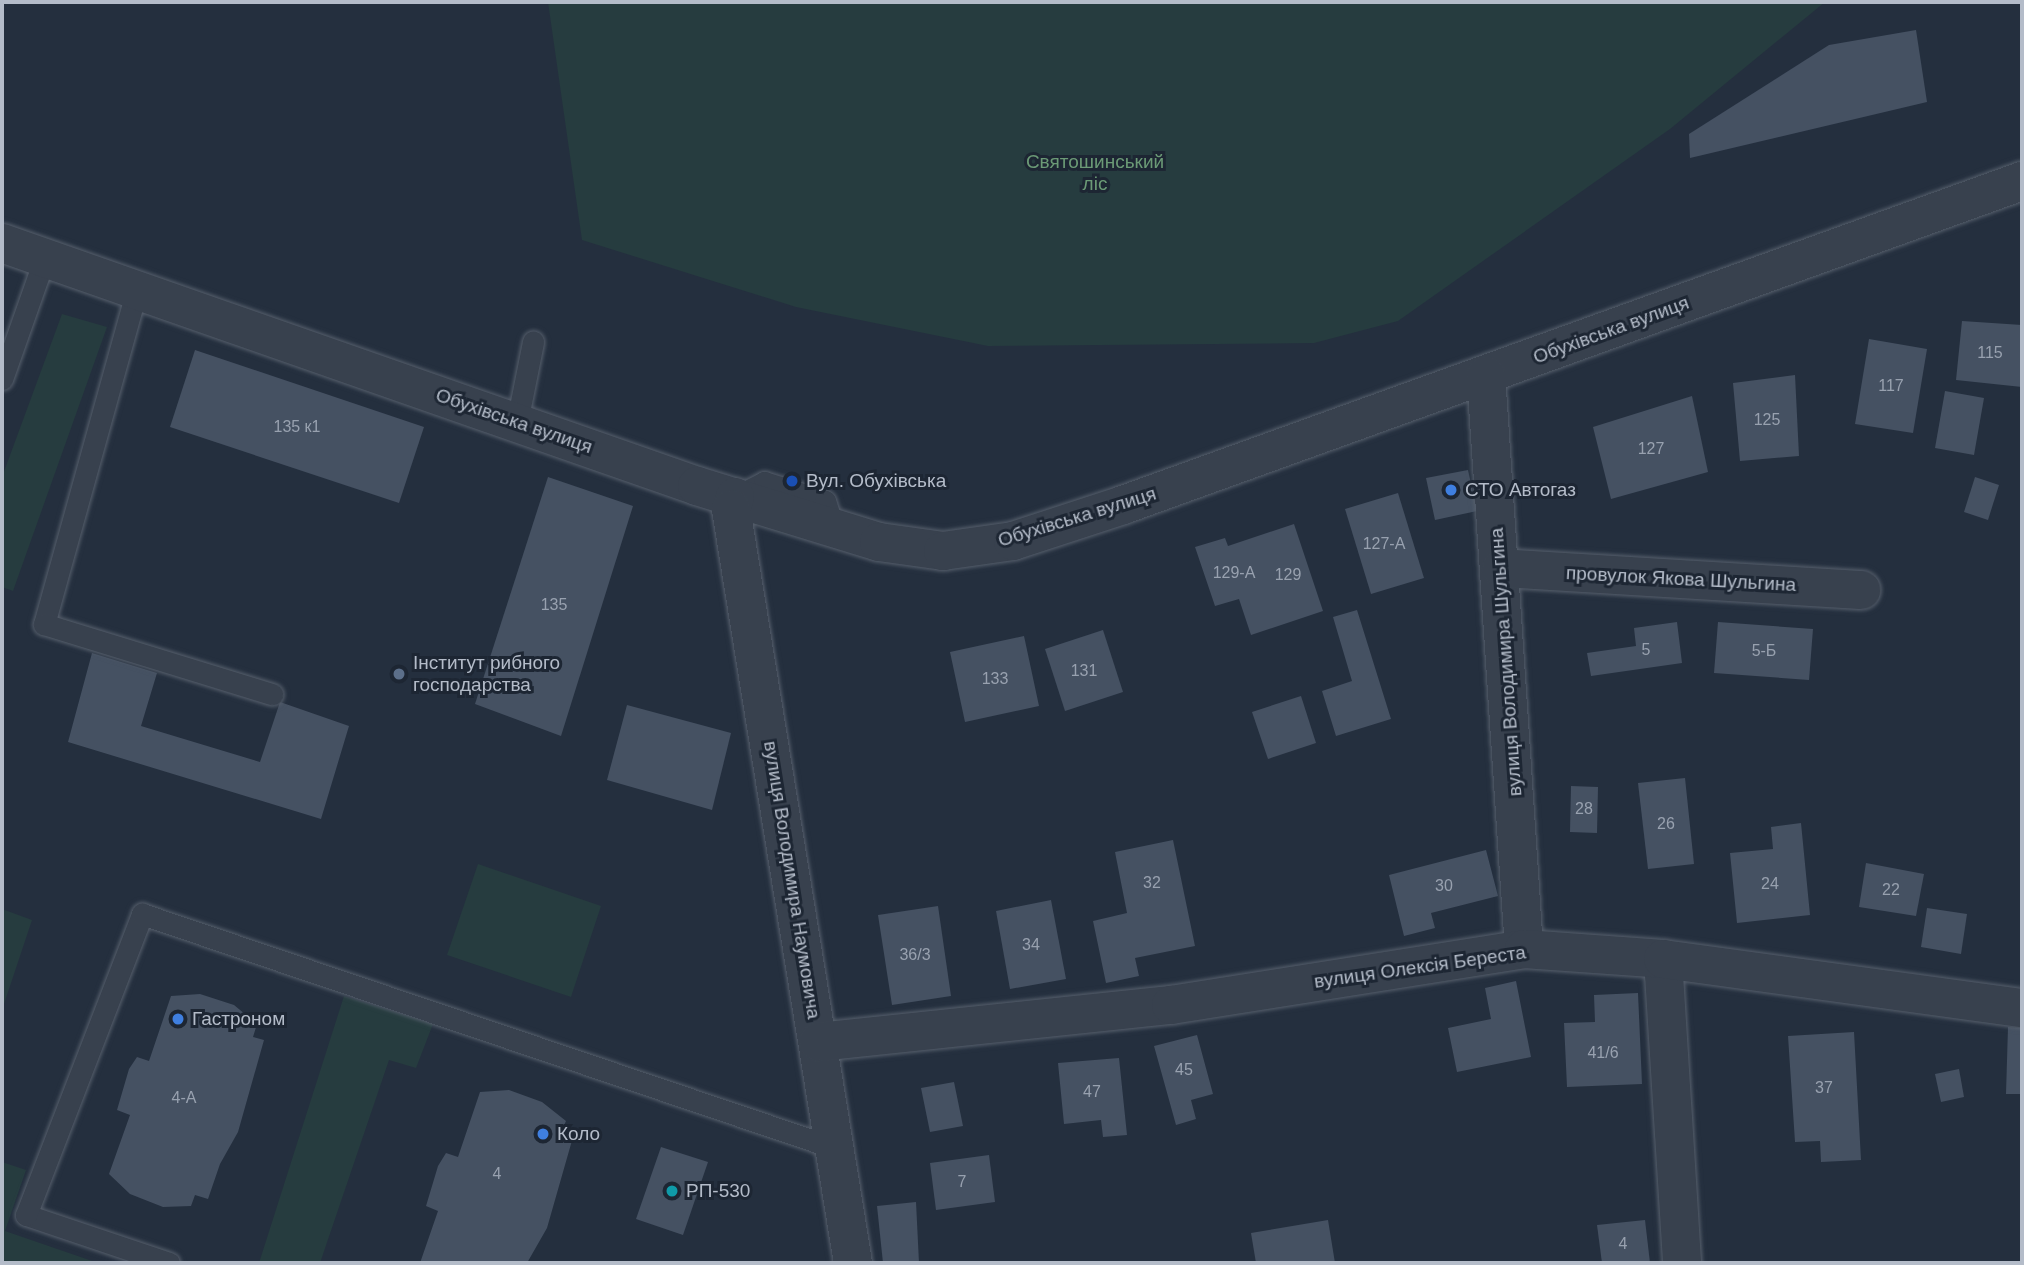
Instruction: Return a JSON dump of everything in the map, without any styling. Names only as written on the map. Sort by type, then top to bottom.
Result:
[{"type":"street","name":"Обухівська вулиця","points":[[2,243],[736,497],[879,541],[943,551],[1013,541],[1486,375],[2022,181]]},
{"type":"street","name":"вулиця Володимира Шульгина","points":[[1486,375],[1524,949]]},
{"type":"street","name":"вулиця Володимира Наумовича","points":[[736,497],[731,509],[818,1042],[832,1147],[853,1263]]},
{"type":"street","name":"провулок Якова Шульгина","points":[[1500,568],[1861,590]]},
{"type":"street","name":"вулиця Олексія Береста","points":[[818,1042],[1171,1005],[1524,949],[1663,959],[2022,1008]]},
{"type":"street","points":[[1663,959],[1682,1263]]},
{"type":"lane","points":[[2,379],[45,257]]},
{"type":"lane","points":[[137,289],[44,624],[272,694]]},
{"type":"lane","points":[[517,422],[533,342]]},
{"type":"lane","points":[[169,1263],[26,1215],[142,914],[832,1147]]},
{"type":"green space","name":"Святошинський ліс","points":[[548,2],[1825,2],[1670,129],[1398,321],[1314,343],[988,346],[796,307],[582,240]]},
{"type":"green space","points":[[62,314],[107,327],[13,591],[2,587],[2,477]]},
{"type":"green space","points":[[478,864],[601,906],[571,997],[447,955]]},
{"type":"green space","points":[[2,909],[32,920],[2,1010]]},
{"type":"green space","points":[[344,996],[433,1024],[416,1068],[389,1060],[320,1263],[259,1263]]},
{"type":"green space","points":[[2,1162],[26,1170],[5,1231],[98,1263],[2,1263]]},
{"type":"building","points":[[1916,30],[1927,102],[1690,158],[1689,134],[1829,45]]},
{"type":"building","points":[[1962,321],[2022,325],[2022,387],[1956,380]]},
{"type":"building","points":[[1869,339],[1927,349],[1913,433],[1855,424]]},
{"type":"building","points":[[195,350],[424,427],[399,503],[170,427]]},
{"type":"building","points":[[1795,375],[1799,456],[1740,461],[1733,383]]},
{"type":"building","points":[[1945,391],[1984,398],[1974,455],[1935,448]]},
{"type":"building","points":[[1692,396],[1708,472],[1611,499],[1593,427]]},
{"type":"building","points":[[1468,470],[1477,511],[1435,520],[1426,478]]},
{"type":"building","points":[[548,477],[633,506],[561,736],[475,704]]},
{"type":"building","points":[[1975,477],[1999,485],[1988,520],[1964,512]]},
{"type":"building","points":[[1398,493],[1424,578],[1371,594],[1345,509]]},
{"type":"building","points":[[1294,524],[1323,611],[1251,635],[1239,599],[1215,606],[1195,547],[1225,538],[1228,546]]},
{"type":"building","points":[[1357,610],[1391,719],[1336,736],[1322,691],[1352,681],[1333,617]]},
{"type":"building","points":[[1677,622],[1682,663],[1591,676],[1587,653],[1636,646],[1634,628]]},
{"type":"building","points":[[1718,622],[1813,629],[1809,680],[1714,673]]},
{"type":"building","points":[[1103,630],[1123,692],[1065,711],[1045,649]]},
{"type":"building","points":[[1024,636],[1039,706],[965,722],[950,652]]},
{"type":"building","points":[[92,653],[157,673],[141,726],[260,762],[280,702],[349,726],[321,819],[68,742]]},
{"type":"building","points":[[1301,696],[1316,743],[1268,759],[1252,712]]},
{"type":"building","points":[[627,705],[731,733],[712,810],[607,780]]},
{"type":"building","points":[[1685,778],[1694,864],[1648,869],[1638,783]]},
{"type":"building","points":[[1571,786],[1598,787],[1597,833],[1570,832]]},
{"type":"building","points":[[1801,823],[1810,915],[1737,923],[1730,853],[1773,849],[1771,827]]},
{"type":"building","points":[[1173,840],[1195,946],[1135,958],[1139,976],[1106,983],[1093,921],[1127,913],[1115,852]]},
{"type":"building","points":[[1486,850],[1498,896],[1431,913],[1435,928],[1404,936],[1389,875]]},
{"type":"building","points":[[1866,863],[1924,874],[1916,916],[1859,907]]},
{"type":"building","points":[[1051,900],[1066,979],[1010,989],[996,911]]},
{"type":"building","points":[[938,906],[951,996],[892,1005],[878,915]]},
{"type":"building","points":[[1927,908],[1967,914],[1961,954],[1921,947]]},
{"type":"building","points":[[1516,981],[1531,1057],[1457,1072],[1448,1028],[1491,1019],[1485,988]]},
{"type":"building","points":[[1638,993],[1642,1084],[1567,1087],[1564,1023],[1595,1022],[1594,995]]},
{"type":"building","points":[[200,994],[234,1005],[257,1024],[253,1037],[264,1040],[238,1132],[220,1164],[208,1199],[195,1195],[191,1206],[163,1207],[130,1194],[109,1174],[130,1115],[117,1110],[129,1069],[137,1057],[149,1061],[171,996]]},
{"type":"building","points":[[2008,1027],[2022,1028],[2022,1094],[2006,1094]]},
{"type":"building","points":[[1854,1032],[1861,1160],[1821,1162],[1820,1141],[1795,1142],[1788,1036]]},
{"type":"building","points":[[1197,1035],[1213,1094],[1191,1100],[1196,1119],[1176,1125],[1154,1046]]},
{"type":"building","points":[[1119,1058],[1127,1135],[1103,1137],[1101,1120],[1064,1124],[1058,1063]]},
{"type":"building","points":[[1959,1069],[1964,1097],[1941,1102],[1935,1074]]},
{"type":"building","points":[[954,1082],[963,1126],[930,1132],[921,1088]]},
{"type":"building","points":[[509,1090],[542,1102],[566,1121],[561,1132],[573,1137],[547,1228],[527,1263],[420,1263],[438,1211],[426,1206],[438,1166],[446,1153],[458,1157],[480,1092]]},
{"type":"building","name":"РП-530","points":[[661,1147],[708,1162],[683,1235],[636,1219]]},
{"type":"building","points":[[989,1155],[995,1202],[936,1210],[930,1163]]},
{"type":"building","points":[[916,1202],[919,1263],[883,1263],[877,1206]]},
{"type":"building","points":[[1328,1220],[1335,1263],[1256,1263],[1251,1233]]},
{"type":"building","points":[[1645,1220],[1650,1263],[1602,1263],[1597,1225]]},
{"type":"place","name":"Вул. Обухівська","points":[[792,481]]},
{"type":"place","name":"СТО Автогаз","points":[[1451,490]]},
{"type":"place","name":"Інститут рибного господарства","points":[[399,674]]},
{"type":"place","name":"Гастроном","points":[[178,1019]]},
{"type":"place","name":"Коло","points":[[543,1134]]},
{"type":"place","name":"РП-530","points":[[672,1191]]}]
